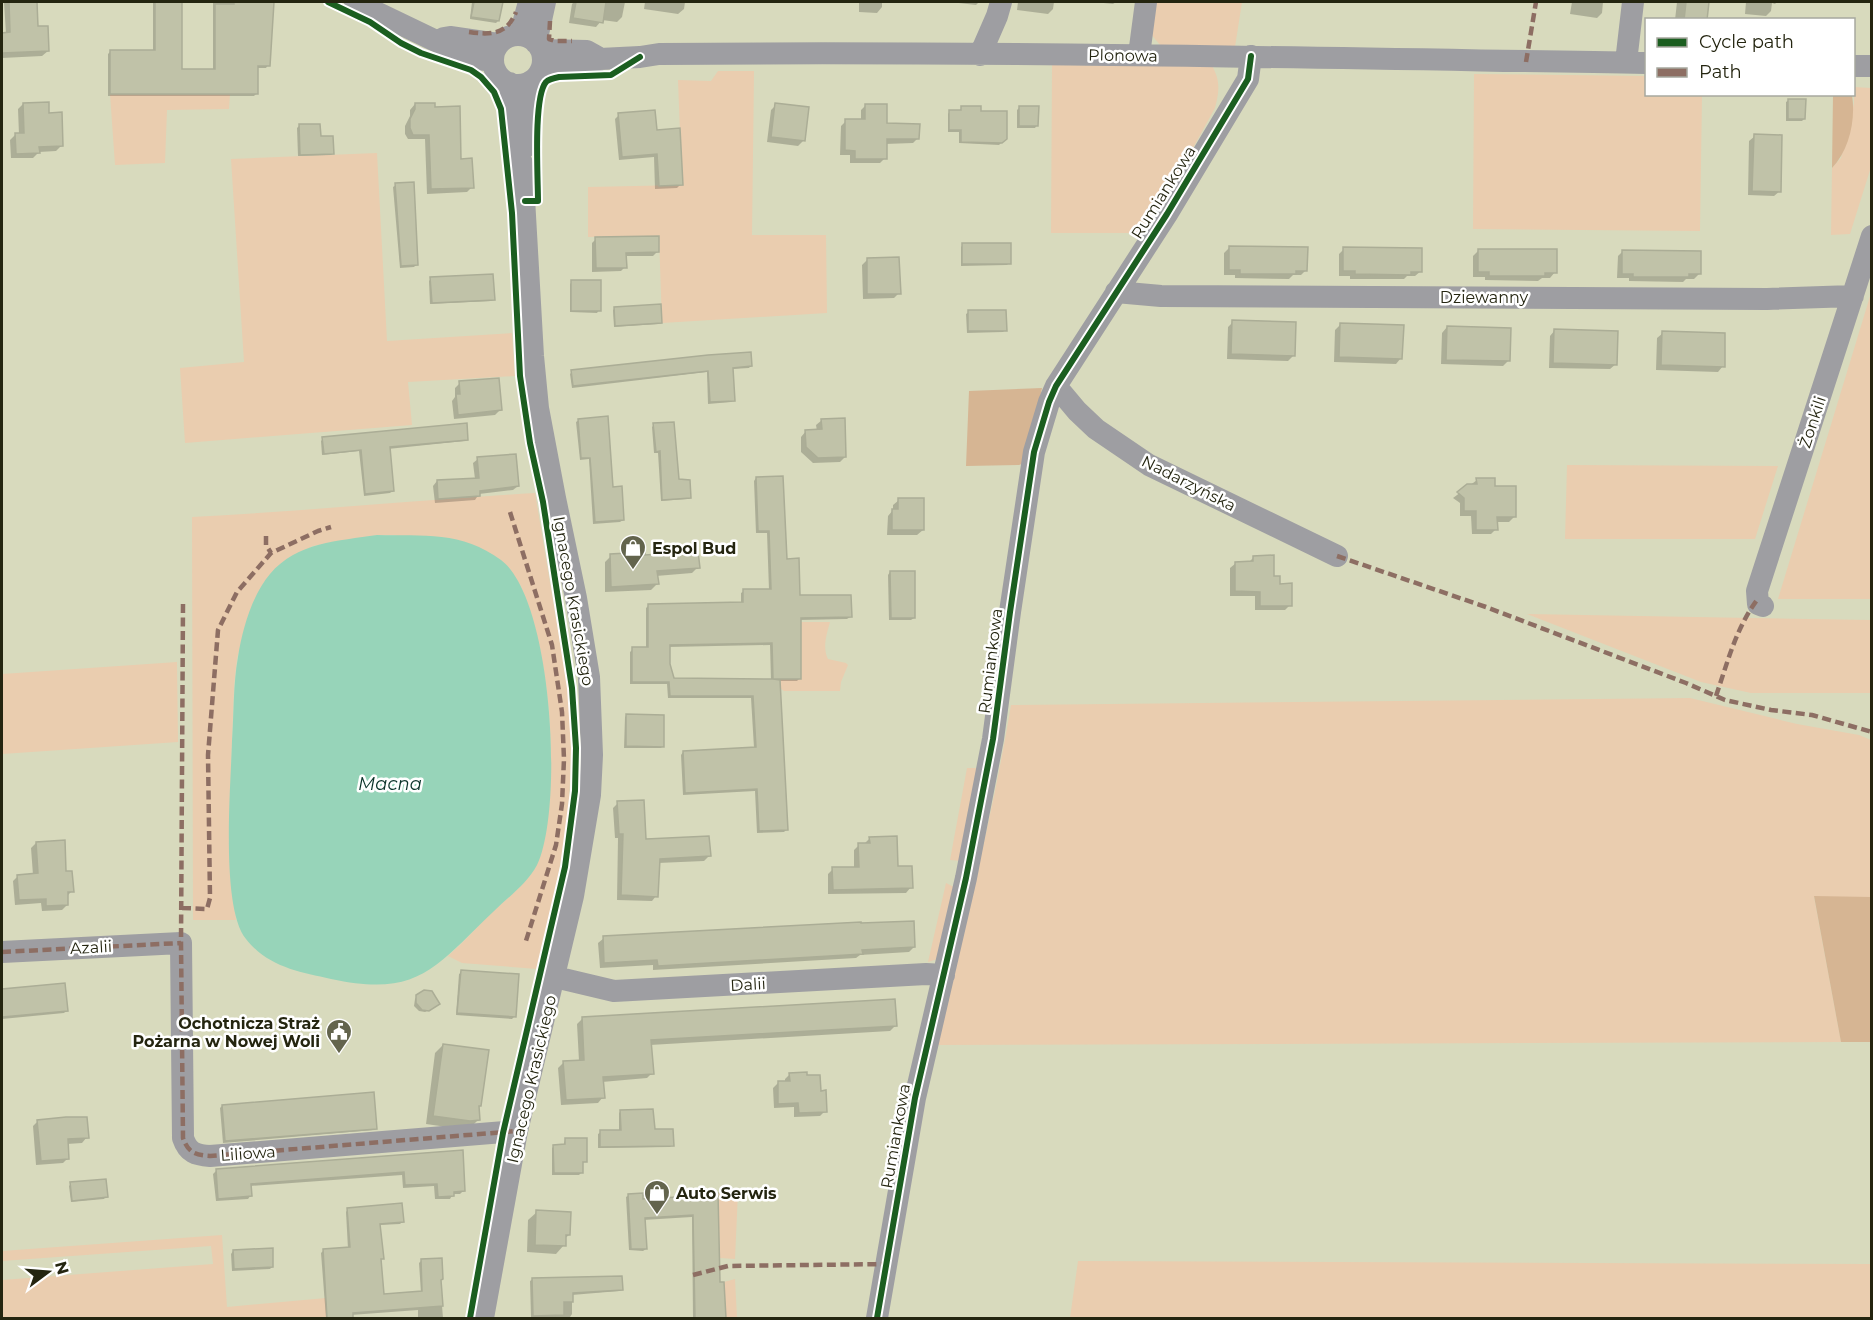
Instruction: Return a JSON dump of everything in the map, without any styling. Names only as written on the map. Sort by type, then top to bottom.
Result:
[{"type":"street","points":[[355,2],[438,42],[450,37],[496,53]]},
{"type":"street","name":"Ignacego Krasickiego","points":[[483,1318],[517,1131],[573,896],[590,795],[592,726],[589,677],[583,635],[538,408],[533,356],[522,164],[527,153],[529,2]]},
{"type":"street","name":"Ignacego Krasickiego","points":[[530,60],[545,2]]},
{"type":"street","points":[[980,55],[1001,2]]},
{"type":"street","points":[[1139,55],[1146,2]]},
{"type":"street","points":[[1633,2],[1636,63]]},
{"type":"street","points":[[515,35],[530,60],[500,77],[495,70],[496,53],[506,38],[515,35]]},
{"type":"street","name":"Plonowa","points":[[530,60],[591,66],[600,59],[659,54],[868,52],[1636,63]]},
{"type":"street","name":"Rumiankowa","points":[[877,1318],[915,1098],[944,975],[993,739],[1034,452],[1056,386],[1167,214],[1248,79],[1251,56]]},
{"type":"street","points":[[1855,66],[1872,66]]},
{"type":"street","name":"Żonkili","points":[[1763,606],[1758,604],[1757,591],[1872,236]]},
{"type":"street","name":"Dziewanny","points":[[1116,292],[1161,296],[1767,299],[1853,296]]},
{"type":"street","name":"Nadarzyńska","points":[[1056,386],[1096,429],[1149,465],[1337,556]]},
{"type":"street","name":"Azalii","points":[[2,952],[180,943]]},
{"type":"street","name":"Liliowa","points":[[180,943],[183,1138],[190,1151],[198,1155],[210,1156],[517,1131]]},
{"type":"street","name":"Dalii","points":[[555,977],[615,991],[926,974],[944,975]]},
{"type":"shaded area","points":[[1153,2],[1242,2],[1235,47],[1161,46],[1149,32]]},
{"type":"shaded area","points":[[1052,65],[1212,66],[1218,87],[1215,108],[1146,233],[1051,233]]},
{"type":"shaded area","points":[[718,71],[754,71],[752,235],[826,235],[827,313],[662,323],[659,236],[588,237],[588,187],[682,185],[678,80],[711,81]]},
{"type":"shaded area","points":[[1474,74],[1645,76],[1645,96],[1702,96],[1700,231],[1473,229]]},
{"type":"shaded area","points":[[1855,87],[1871,88],[1871,167],[1850,234],[1831,235],[1832,168],[1841,158],[1854,103]]},
{"type":"shaded area","points":[[110,94],[230,94],[229,109],[167,110],[165,163],[115,165]]},
{"type":"shaded area","points":[[1833,96],[1852,96],[1853,114],[1850,134],[1843,153],[1832,168]]},
{"type":"shaded area","points":[[377,153],[387,341],[512,333],[515,376],[408,382],[412,425],[185,443],[180,368],[244,362],[231,159]]},
{"type":"shaded area","points":[[1871,293],[1871,599],[1778,599]]},
{"type":"shaded area","points":[[1042,388],[1027,462],[1019,465],[966,466],[969,391]]},
{"type":"shaded area","points":[[1567,465],[1778,466],[1755,539],[1565,539]]},
{"type":"shaded area","points":[[535,493],[570,702],[571,740],[565,836],[537,969],[462,963],[448,956],[526,881],[535,868],[538,858],[547,812],[551,746],[545,676],[530,612],[520,584],[395,535],[377,535],[312,546],[258,593],[237,658],[234,686],[231,882],[236,920],[193,920],[192,517]]},
{"type":"shaded area","points":[[1527,614],[1871,620],[1871,693],[1751,693],[1701,682]]},
{"type":"shaded area","points":[[801,622],[830,622],[825,645],[828,659],[848,665],[840,691],[784,691],[773,683],[773,679],[801,678]]},
{"type":"shaded area","points":[[177,662],[178,742],[2,754],[2,674]]},
{"type":"shaded area","points":[[1690,698],[1797,724],[1859,735],[1871,740],[1871,897],[1814,897],[1841,1042],[934,1045],[986,834],[1011,705]]},
{"type":"shaded area","points":[[967,768],[980,768],[962,861],[950,860]]},
{"type":"shaded area","points":[[946,883],[956,888],[941,958],[928,962]]},
{"type":"shaded area","points":[[1814,896],[1871,897],[1871,1042],[1841,1042]]},
{"type":"shaded area","points":[[738,1192],[735,1259],[720,1258],[718,1193]]},
{"type":"shaded area","points":[[222,1235],[227,1307],[326,1298],[327,1318],[2,1318],[2,1280],[213,1264],[211,1246],[2,1261],[2,1251]]},
{"type":"shaded area","points":[[1078,1261],[1871,1264],[1871,1318],[1070,1318]]},
{"type":"shaded area","points":[[735,1279],[737,1318],[726,1318],[724,1282]]},
{"type":"water","name":"Macna","points":[[377,535],[442,537],[472,544],[501,560],[519,582],[532,616],[542,659],[549,706],[550,799],[545,837],[537,865],[517,890],[456,948],[423,973],[406,981],[361,984],[285,967],[264,956],[246,939],[238,923],[233,901],[229,814],[236,668],[245,624],[258,592],[281,563],[305,549]]},
{"type":"building","points":[[9,2],[37,2],[38,26],[48,26],[49,51],[2,53],[2,33],[10,32]]},
{"type":"building","points":[[155,2],[182,2],[182,69],[215,69],[215,4],[274,2],[270,66],[258,66],[258,94],[110,94],[110,50],[155,50]]},
{"type":"building","points":[[474,2],[503,2],[499,21],[471,17]]},
{"type":"building","points":[[576,2],[606,2],[603,23],[573,18]]},
{"type":"building","points":[[1686,2],[1709,2],[1707,18],[1684,18]]},
{"type":"building","points":[[1788,99],[1806,99],[1805,119],[1788,119]]},
{"type":"building","points":[[49,102],[49,113],[62,112],[63,146],[39,147],[40,153],[16,154],[15,133],[24,133],[23,103]]},
{"type":"building","points":[[415,103],[435,103],[435,107],[460,106],[461,159],[472,158],[474,188],[431,189],[429,135],[413,135],[410,128]]},
{"type":"building","points":[[775,103],[809,107],[805,141],[771,137]]},
{"type":"building","points":[[865,104],[887,104],[887,123],[920,124],[919,139],[887,139],[887,159],[855,159],[855,151],[845,150],[845,119],[865,119]]},
{"type":"building","points":[[961,106],[981,106],[981,111],[1007,111],[1007,139],[1002,143],[961,142],[961,130],[949,130],[949,110],[961,110]]},
{"type":"building","points":[[1019,106],[1039,106],[1038,126],[1019,126]]},
{"type":"building","points":[[655,110],[657,130],[680,128],[683,185],[659,186],[657,154],[622,157],[618,113]]},
{"type":"building","points":[[299,124],[320,124],[321,136],[333,136],[334,154],[300,155]]},
{"type":"building","points":[[1754,134],[1782,135],[1781,192],[1752,191]]},
{"type":"building","points":[[414,182],[418,265],[401,266],[395,183]]},
{"type":"building","points":[[659,236],[659,252],[626,253],[627,268],[596,268],[595,237]]},
{"type":"building","points":[[962,243],[1011,243],[1011,264],[962,264]]},
{"type":"building","points":[[1229,246],[1308,247],[1307,271],[1296,271],[1296,274],[1240,274],[1240,270],[1229,270]]},
{"type":"building","points":[[1343,247],[1422,248],[1422,272],[1411,272],[1411,275],[1355,274],[1355,271],[1343,271]]},
{"type":"building","points":[[1478,249],[1557,249],[1557,273],[1545,273],[1545,276],[1489,276],[1489,272],[1478,272]]},
{"type":"building","points":[[1622,250],[1701,251],[1701,274],[1689,274],[1689,277],[1633,277],[1633,274],[1622,274]]},
{"type":"building","points":[[899,257],[901,294],[867,294],[867,258]]},
{"type":"building","points":[[493,274],[495,300],[432,303],[430,277]]},
{"type":"building","points":[[571,280],[601,280],[601,311],[571,311]]},
{"type":"building","points":[[661,304],[662,323],[615,326],[614,307]]},
{"type":"building","points":[[968,310],[1006,310],[1007,331],[968,331]]},
{"type":"building","points":[[1232,320],[1296,322],[1295,356],[1231,354]]},
{"type":"building","points":[[1340,323],[1404,325],[1402,359],[1339,357]]},
{"type":"building","points":[[1447,326],[1511,328],[1510,361],[1446,360]]},
{"type":"building","points":[[1554,329],[1618,331],[1617,365],[1553,363]]},
{"type":"building","points":[[1662,331],[1725,333],[1725,367],[1661,365]]},
{"type":"building","points":[[751,352],[752,366],[733,368],[735,401],[710,402],[708,371],[573,386],[571,370]]},
{"type":"building","points":[[499,378],[502,410],[458,415],[456,394],[460,394],[459,381]]},
{"type":"building","points":[[608,416],[613,487],[622,486],[624,520],[595,522],[590,458],[581,458],[578,419]]},
{"type":"building","points":[[845,418],[846,457],[818,458],[806,447],[805,430],[822,429],[821,419]]},
{"type":"building","points":[[674,422],[679,479],[690,480],[691,498],[662,500],[660,451],[656,452],[653,423]]},
{"type":"building","points":[[467,423],[468,440],[390,447],[394,491],[365,494],[361,450],[324,454],[322,437]]},
{"type":"building","points":[[516,454],[519,486],[480,491],[480,496],[438,499],[437,480],[479,478],[477,457]]},
{"type":"building","points":[[783,476],[787,559],[799,558],[800,595],[851,595],[852,617],[801,618],[801,679],[773,679],[780,680],[788,830],[759,831],[757,789],[685,793],[683,751],[756,747],[753,696],[670,696],[669,682],[632,682],[632,647],[648,647],[648,604],[743,602],[743,589],[771,589],[769,531],[758,531],[756,477]],"holes":[[[772,643],[773,679],[674,678],[670,664],[670,645]]]},
{"type":"building","points":[[1476,478],[1495,478],[1495,486],[1516,486],[1516,517],[1497,517],[1498,530],[1476,530],[1476,511],[1464,511],[1464,498],[1457,492],[1467,484],[1477,484]]},
{"type":"building","points":[[898,498],[924,498],[924,530],[892,530],[892,509],[898,509]]},
{"type":"building","points":[[698,551],[700,568],[657,571],[659,584],[611,587],[610,554],[645,552],[645,555]]},
{"type":"building","points":[[1274,555],[1274,576],[1280,576],[1280,584],[1292,583],[1292,606],[1260,606],[1260,592],[1235,591],[1235,562],[1253,561],[1253,556]]},
{"type":"building","points":[[890,571],[915,571],[915,618],[891,618]]},
{"type":"building","points":[[626,714],[664,715],[664,747],[626,746]]},
{"type":"building","points":[[644,800],[646,839],[709,836],[711,856],[660,859],[658,897],[621,895],[623,834],[619,834],[617,801]]},
{"type":"building","points":[[897,836],[898,866],[912,866],[913,888],[833,890],[832,867],[859,867],[858,843],[870,843],[869,837]]},
{"type":"building","points":[[65,840],[66,871],[72,871],[74,892],[68,892],[68,905],[46,906],[46,899],[19,900],[17,875],[38,873],[36,842]]},
{"type":"building","points":[[914,921],[915,947],[862,950],[863,954],[658,966],[657,960],[604,963],[603,936]]},
{"type":"building","points":[[461,970],[519,974],[516,1017],[457,1013]]},
{"type":"building","points":[[65,983],[68,1011],[2,1017],[2,989]]},
{"type":"building","points":[[424,990],[432,991],[440,1004],[429,1011],[422,1010],[416,1003],[416,995]]},
{"type":"building","points":[[895,999],[897,1026],[651,1040],[654,1074],[603,1077],[605,1098],[566,1100],[563,1061],[584,1060],[582,1017]]},
{"type":"building","points":[[443,1044],[489,1050],[481,1106],[479,1106],[480,1120],[470,1121],[433,1116]]},
{"type":"building","points":[[807,1072],[807,1075],[820,1075],[821,1091],[826,1090],[827,1112],[799,1113],[798,1103],[778,1104],[778,1081],[790,1081],[789,1073]]},
{"type":"building","points":[[374,1092],[377,1129],[225,1141],[222,1105]]},
{"type":"building","points":[[653,1109],[655,1129],[673,1129],[674,1146],[600,1147],[600,1130],[621,1130],[620,1110]]},
{"type":"building","points":[[87,1117],[89,1138],[68,1139],[69,1159],[41,1161],[37,1120]]},
{"type":"building","points":[[565,1138],[587,1138],[587,1162],[583,1162],[583,1173],[554,1173],[553,1145],[565,1144]]},
{"type":"building","points":[[463,1150],[465,1191],[454,1192],[454,1196],[438,1197],[437,1184],[405,1185],[404,1172],[251,1184],[252,1196],[218,1199],[216,1169]]},
{"type":"building","points":[[106,1179],[108,1197],[72,1201],[70,1182]]},
{"type":"building","points":[[643,1193],[643,1199],[678,1197],[679,1194],[718,1193],[720,1282],[724,1282],[726,1318],[695,1318],[693,1215],[645,1218],[647,1249],[631,1249],[628,1194]]},
{"type":"building","points":[[402,1203],[404,1222],[380,1224],[384,1259],[381,1259],[384,1294],[422,1291],[421,1259],[442,1258],[443,1306],[353,1313],[353,1318],[327,1318],[323,1249],[350,1247],[347,1208]]},
{"type":"building","points":[[536,1210],[571,1212],[570,1235],[566,1235],[566,1246],[535,1245]]},
{"type":"building","points":[[273,1248],[273,1267],[234,1269],[233,1250]]},
{"type":"building","points":[[622,1276],[623,1290],[573,1293],[573,1302],[564,1302],[564,1315],[533,1316],[532,1278]]},
{"type":"marked path","points":[[1526,62],[1536,2]]},
{"type":"marked path","points":[[469,32],[497,32],[508,25],[516,12]]},
{"type":"marked path","points":[[550,21],[549,39],[572,41]]},
{"type":"marked path","points":[[510,512],[552,645],[562,712],[564,759],[562,804],[556,845],[525,944]]},
{"type":"marked path","points":[[182,908],[207,909],[210,898],[208,755],[218,630],[237,592],[271,553],[331,527]]},
{"type":"marked path","points":[[266,536],[266,545],[271,553]]},
{"type":"marked path","points":[[1337,556],[1486,607],[1725,700],[1771,710],[1812,715],[1872,732]]},
{"type":"marked path","points":[[1716,696],[1743,622],[1757,600]]},
{"type":"marked path","points":[[183,604],[181,943],[183,1138],[187,1147],[197,1154],[210,1156],[517,1131]]},
{"type":"marked path","points":[[2,952],[181,943]]},
{"type":"marked path","points":[[693,1275],[728,1266],[887,1264]]},
{"type":"cycle path","points":[[328,2],[370,22],[401,43],[421,53],[471,70],[481,77],[494,92],[501,109],[512,213],[520,376],[530,443],[543,502],[572,688],[576,748],[575,791],[565,867],[503,1133],[470,1318]]},
{"type":"cycle path","points":[[877,1318],[915,1098],[966,878],[993,739],[1034,452],[1056,386],[1167,214],[1248,79],[1251,56]]},
{"type":"cycle path","points":[[525,201],[538,201],[539,104],[546,82],[559,77],[611,75],[640,57]]},
{"type":"place","name":"Espol Bud","points":[[633,571]]},
{"type":"place","name":"Ochotnicza Straż Pożarna w Nowej Woli","points":[[339,1055]]},
{"type":"place","name":"Auto Serwis","points":[[657,1216]]}]
